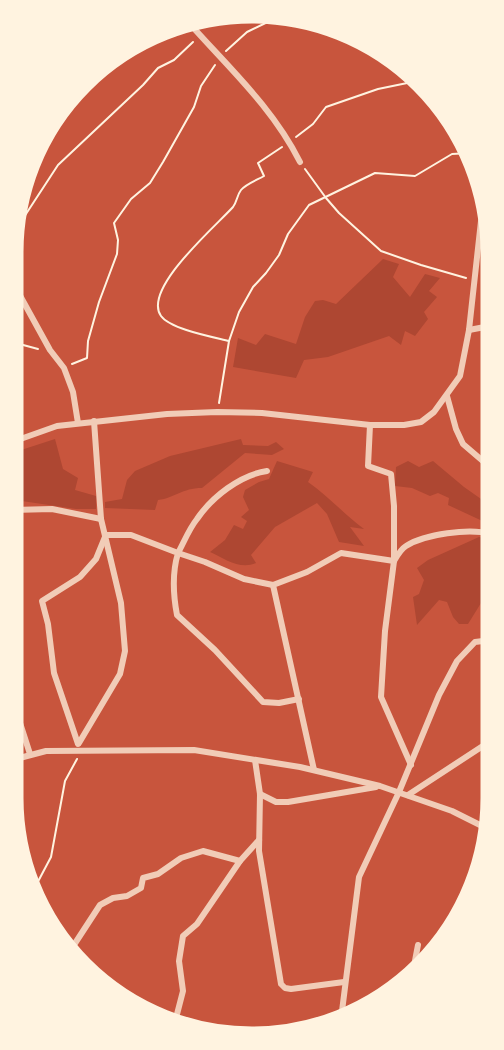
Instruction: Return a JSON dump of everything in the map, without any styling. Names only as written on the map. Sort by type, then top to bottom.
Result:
[{"type":"street","points":[[195,30],[262,103],[290,142],[300,162]]},
{"type":"street","points":[[22,438],[57,426],[78,423],[217,412],[262,413],[370,425],[404,425],[421,422],[435,412],[460,376],[469,330],[480,227]]},
{"type":"street","points":[[22,299],[50,350],[64,368],[74,392],[78,423]]},
{"type":"street","points":[[469,330],[482,328]]},
{"type":"street","points":[[447,396],[456,429],[463,444],[482,460]]},
{"type":"street","points":[[79,743],[120,674],[126,651],[121,603],[101,519],[94,421]]},
{"type":"street","points":[[370,425],[368,466],[391,474],[394,506],[394,561],[385,631],[381,697],[411,765]]},
{"type":"street","points":[[267,471],[239,480],[223,492],[197,518],[174,564],[177,615],[215,650],[263,702],[279,703],[299,699]]},
{"type":"street","points":[[22,510],[52,509],[101,519]]},
{"type":"street","points":[[394,561],[404,546],[421,540],[457,532],[482,533]]},
{"type":"street","points":[[106,536],[131,535],[244,579],[273,585],[307,572],[341,553],[394,561]]},
{"type":"street","points":[[79,750],[79,743],[54,673],[48,624],[42,601],[80,577],[96,559],[106,536]]},
{"type":"street","points":[[273,585],[314,770]]},
{"type":"street","points":[[341,1010],[359,877],[411,765],[439,694],[457,661],[475,642],[482,641]]},
{"type":"street","points":[[22,729],[30,754]]},
{"type":"street","points":[[408,795],[482,746]]},
{"type":"street","points":[[22,757],[79,750],[194,750],[314,770],[380,786],[452,811],[480,825]]},
{"type":"street","points":[[255,760],[260,794],[259,851],[281,984],[291,989],[344,982]]},
{"type":"street","points":[[260,794],[276,802],[288,802],[380,786]]},
{"type":"street","points":[[177,1015],[183,991],[179,961],[183,936],[197,924],[240,861],[259,840]]},
{"type":"street","points":[[75,944],[100,905],[141,888],[143,878],[158,874],[181,858],[203,851],[240,861]]},
{"type":"street","points":[[415,959],[418,945]]},
{"type":"path","points":[[64,368],[87,358],[88,341],[117,254],[118,240],[114,223],[131,199],[150,183],[194,107],[201,86],[220,56],[247,32],[266,23]]},
{"type":"path","points":[[26,213],[58,165],[158,68],[174,60],[200,35]]},
{"type":"path","points":[[229,341],[167,323],[159,315],[157,304],[165,285],[182,260],[235,205],[241,190],[264,176],[258,163],[313,124],[326,107],[378,89],[407,83]]},
{"type":"path","points":[[217,412],[229,341],[238,312],[253,287],[279,255],[288,234],[309,205],[375,173],[415,176],[452,154],[460,154]]},
{"type":"path","points":[[300,162],[326,198],[381,251],[422,266],[474,280]]},
{"type":"path","points":[[22,344],[50,350]]},
{"type":"path","points":[[38,881],[51,856],[65,781],[79,750]]},
{"type":"shaded area","points":[[383,259],[399,264],[393,277],[410,297],[425,274],[440,278],[429,291],[437,297],[424,312],[428,319],[415,336],[405,331],[401,345],[389,336],[328,357],[304,360],[296,378],[233,367],[238,338],[256,345],[265,334],[296,344],[305,317],[315,301],[323,300],[336,304]]},
{"type":"shaded area","points":[[55,439],[63,469],[78,478],[75,490],[96,496],[96,509],[76,509],[22,501],[22,450]]},
{"type":"shaded area","points":[[241,439],[243,445],[268,446],[276,442],[284,449],[272,455],[245,453],[202,488],[158,500],[155,510],[105,508],[105,502],[122,499],[127,480],[135,471],[170,456]]},
{"type":"shaded area","points":[[277,461],[313,472],[308,482],[364,529],[350,527],[364,546],[339,542],[327,514],[317,503],[275,527],[251,555],[256,563],[238,564],[210,552],[225,540],[234,525],[243,529],[247,521],[241,517],[249,510],[243,497],[245,490],[269,479]]},
{"type":"shaded area","points":[[408,461],[419,467],[433,461],[482,500],[482,521],[448,505],[449,498],[438,493],[430,496],[412,488],[395,486],[396,467]]},
{"type":"shaded area","points":[[479,537],[482,538],[482,603],[468,624],[459,624],[453,617],[447,602],[439,600],[417,625],[413,597],[419,594],[424,580],[417,568],[428,560]]}]
